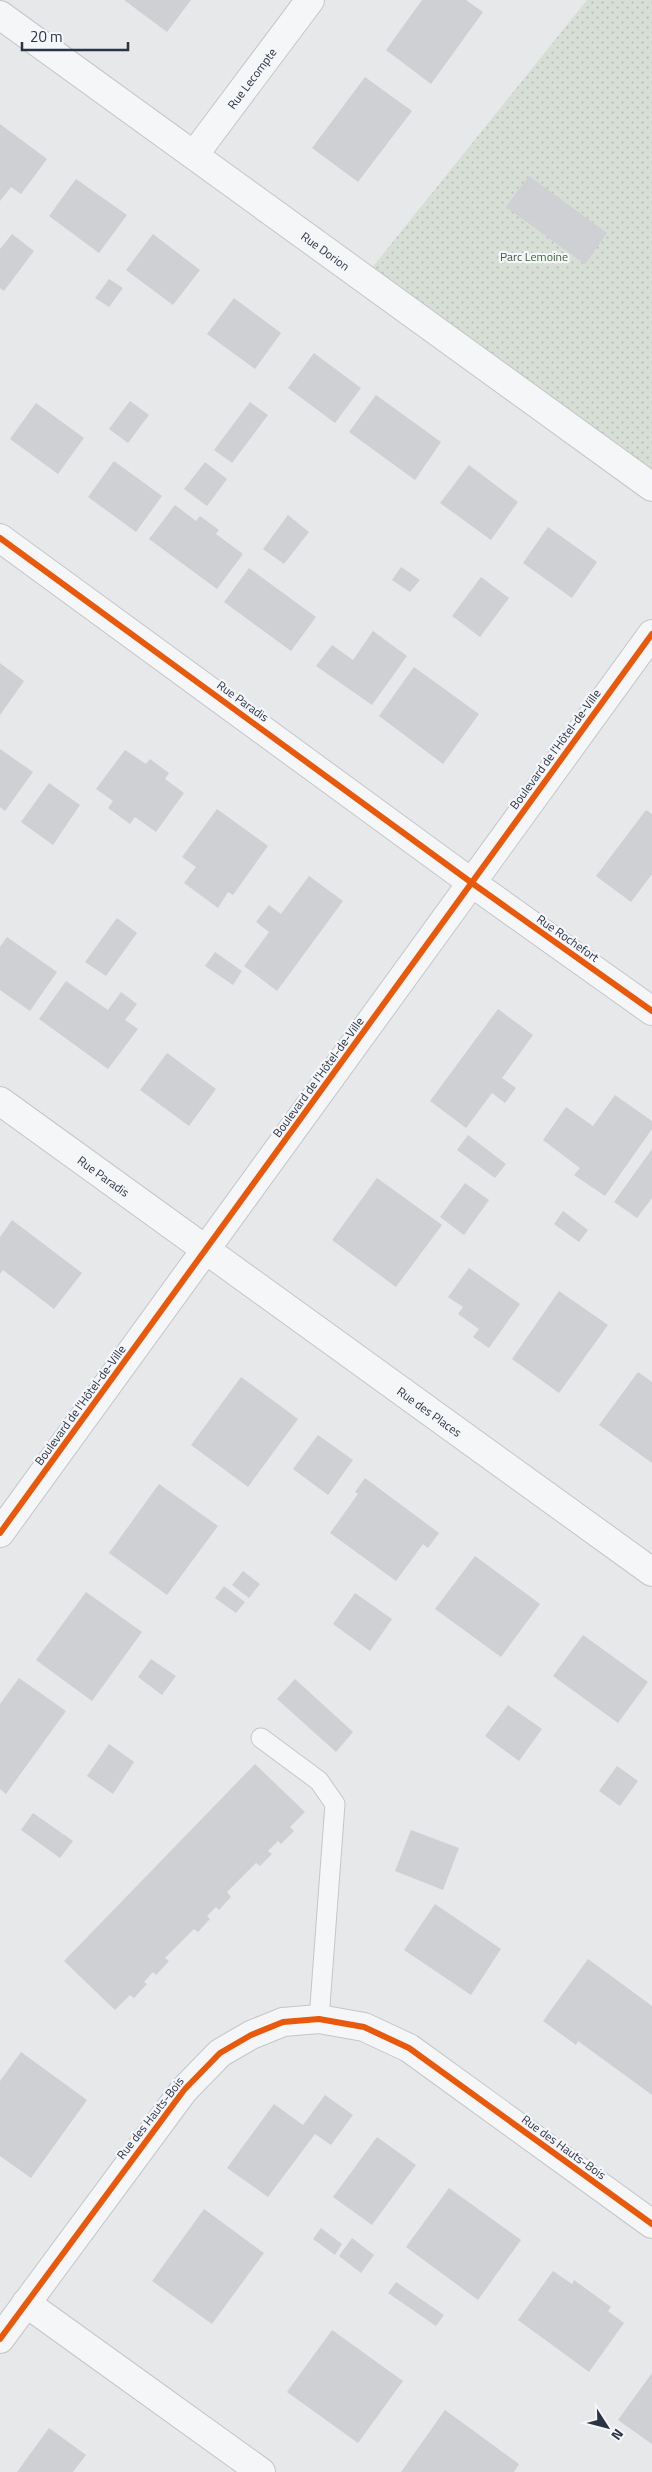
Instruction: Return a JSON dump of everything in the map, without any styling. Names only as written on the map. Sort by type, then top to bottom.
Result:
[{"type":"street","name":"Rue Lecompte","points":[[194,155],[310,0]]},
{"type":"street","name":"Rue Dorion","points":[[0,15],[652,487]]},
{"type":"street","name":"Rue Paradis","points":[[0,538],[472,883]]},
{"type":"street","name":"Boulevard de l'Hôtel-de-Ville","points":[[0,1533],[652,634]]},
{"type":"street","name":"Rue Rochefort","points":[[472,883],[652,1011]]},
{"type":"street","name":"Rue Paradis","points":[[0,1101],[207,1250]]},
{"type":"street","name":"Rue des Places","points":[[207,1250],[652,1572]]},
{"type":"street","name":"Rue des Hauts-Bois","points":[[0,2339],[184,2090],[220,2053],[250,2035],[283,2022],[319,2019],[364,2026],[410,2048],[652,2224]]},
{"type":"street","points":[[26,2303],[261,2472]]},
{"type":"lane","points":[[261,1738],[319,1782],[335,1804],[319,2019]]},
{"type":"green space","name":"Parc Lemoine","points":[[587,0],[652,0],[652,488],[363,279]]},
{"type":"building","points":[[124,0],[191,0],[167,32]]},
{"type":"building","points":[[422,0],[466,0],[483,12],[431,84],[386,50]]},
{"type":"building","points":[[365,77],[412,111],[358,182],[312,148]]},
{"type":"building","points":[[0,124],[47,159],[21,194],[11,187],[0,201]]},
{"type":"building","points":[[529,176],[607,233],[585,264],[506,207]]},
{"type":"building","points":[[76,179],[127,215],[99,253],[49,216]]},
{"type":"building","points":[[12,234],[34,251],[4,291],[0,288],[0,249]]},
{"type":"building","points":[[153,234],[200,270],[173,305],[126,270]]},
{"type":"building","points":[[109,279],[123,288],[109,307],[95,298]]},
{"type":"building","points":[[234,298],[281,333],[255,369],[207,334]]},
{"type":"building","points":[[314,353],[361,388],[335,423],[288,388]]},
{"type":"building","points":[[376,395],[441,442],[415,480],[349,432]]},
{"type":"building","points":[[130,401],[149,415],[128,443],[109,429]]},
{"type":"building","points":[[250,402],[268,415],[232,463],[214,450]]},
{"type":"building","points":[[36,403],[84,438],[58,474],[10,439]]},
{"type":"building","points":[[114,461],[162,496],[136,532],[88,497]]},
{"type":"building","points":[[205,462],[227,479],[207,506],[184,489]]},
{"type":"building","points":[[469,465],[518,502],[491,540],[440,503]]},
{"type":"building","points":[[175,505],[196,521],[200,516],[219,530],[216,534],[243,554],[217,589],[149,539]]},
{"type":"building","points":[[288,515],[309,532],[284,564],[263,549]]},
{"type":"building","points":[[548,527],[597,562],[572,598],[523,563]]},
{"type":"building","points":[[401,567],[420,580],[410,592],[392,580]]},
{"type":"building","points":[[249,568],[316,617],[291,651],[224,602]]},
{"type":"building","points":[[481,577],[509,598],[480,637],[452,616]]},
{"type":"building","points":[[373,631],[407,656],[372,705],[316,666],[332,645],[353,660]]},
{"type":"building","points":[[0,663],[24,681],[0,715]]},
{"type":"building","points":[[414,667],[479,714],[443,764],[379,716]]},
{"type":"building","points":[[0,749],[33,772],[5,811],[0,807]]},
{"type":"building","points":[[125,750],[146,764],[150,759],[169,773],[165,779],[184,793],[156,832],[135,817],[130,824],[108,808],[113,801],[96,789]]},
{"type":"building","points":[[49,783],[80,805],[53,845],[21,822]]},
{"type":"building","points":[[217,809],[268,846],[233,895],[228,892],[218,908],[184,883],[196,867],[182,857]]},
{"type":"building","points":[[646,810],[652,814],[652,874],[631,902],[596,876]]},
{"type":"building","points":[[309,876],[343,901],[277,991],[244,966],[269,932],[256,922],[269,905],[281,914]]},
{"type":"building","points":[[117,918],[137,933],[106,976],[85,962]]},
{"type":"building","points":[[7,937],[57,972],[30,1011],[0,990],[0,947]]},
{"type":"building","points":[[215,952],[242,971],[233,985],[205,966]]},
{"type":"building","points":[[66,981],[108,1010],[121,992],[137,1004],[125,1020],[138,1029],[108,1069],[39,1019]]},
{"type":"building","points":[[498,1009],[533,1035],[502,1078],[516,1088],[505,1103],[492,1093],[466,1128],[430,1101]]},
{"type":"building","points":[[167,1053],[216,1089],[189,1126],[140,1090]]},
{"type":"building","points":[[615,1095],[652,1121],[652,1129],[605,1196],[574,1175],[580,1168],[543,1140],[566,1107],[593,1126]]},
{"type":"building","points":[[468,1135],[506,1164],[495,1178],[457,1150]]},
{"type":"building","points":[[652,1149],[652,1198],[637,1218],[614,1202]]},
{"type":"building","points":[[377,1178],[442,1225],[396,1287],[332,1240]]},
{"type":"building","points":[[465,1183],[489,1200],[464,1235],[440,1217]]},
{"type":"building","points":[[563,1211],[588,1230],[579,1242],[554,1224]]},
{"type":"building","points":[[12,1220],[82,1273],[54,1309],[3,1270],[0,1274],[0,1237]]},
{"type":"building","points":[[469,1268],[520,1304],[489,1348],[473,1337],[479,1329],[458,1314],[463,1307],[448,1297]]},
{"type":"building","points":[[559,1291],[608,1325],[559,1393],[512,1359]]},
{"type":"building","points":[[638,1372],[652,1382],[652,1463],[599,1425]]},
{"type":"building","points":[[241,1377],[298,1419],[248,1487],[191,1445]]},
{"type":"building","points":[[318,1435],[353,1460],[328,1495],[293,1469]]},
{"type":"building","points":[[365,1478],[439,1533],[428,1548],[423,1544],[396,1581],[330,1533],[358,1494],[355,1492]]},
{"type":"building","points":[[159,1484],[218,1526],[167,1595],[109,1553]]},
{"type":"building","points":[[475,1556],[540,1604],[501,1657],[435,1609]]},
{"type":"building","points":[[243,1571],[260,1584],[249,1598],[232,1585]]},
{"type":"building","points":[[224,1586],[245,1602],[236,1613],[215,1598]]},
{"type":"building","points":[[86,1592],[142,1632],[92,1701],[36,1660]]},
{"type":"building","points":[[355,1593],[392,1619],[370,1651],[333,1624]]},
{"type":"building","points":[[583,1635],[648,1682],[618,1723],[553,1676]]},
{"type":"building","points":[[151,1659],[176,1676],[162,1695],[138,1677]]},
{"type":"building","points":[[19,1678],[66,1711],[6,1794],[0,1789],[0,1704]]},
{"type":"building","points":[[295,1679],[353,1732],[336,1752],[277,1699]]},
{"type":"building","points":[[508,1705],[542,1729],[519,1761],[485,1736]]},
{"type":"building","points":[[109,1744],[134,1762],[113,1794],[87,1776]]},
{"type":"building","points":[[255,1764],[305,1812],[290,1827],[294,1831],[281,1844],[278,1841],[268,1851],[272,1854],[260,1866],[256,1863],[227,1892],[231,1897],[219,1910],[216,1907],[207,1916],[210,1919],[198,1932],[194,1929],[165,1958],[169,1961],[156,1975],[153,1972],[144,1982],[147,1984],[134,1998],[130,1995],[115,2010],[64,1961]]},
{"type":"building","points":[[617,1766],[638,1781],[620,1806],[599,1791]]},
{"type":"building","points":[[33,1813],[73,1841],[60,1858],[21,1830]]},
{"type":"building","points":[[411,1830],[459,1848],[443,1890],[395,1871]]},
{"type":"building","points":[[435,1904],[501,1949],[471,1995],[404,1950]]},
{"type":"building","points":[[588,1959],[652,2006],[652,2095],[578,2041],[576,2045],[543,2021]]},
{"type":"building","points":[[21,2052],[87,2100],[31,2178],[0,2156],[0,2081]]},
{"type":"building","points":[[325,2095],[353,2115],[331,2145],[315,2134],[268,2197],[227,2168],[274,2104],[303,2125]]},
{"type":"building","points":[[377,2137],[416,2165],[372,2225],[333,2197]]},
{"type":"building","points":[[449,2188],[521,2240],[478,2300],[406,2247]]},
{"type":"building","points":[[204,2209],[264,2253],[212,2324],[152,2281]]},
{"type":"building","points":[[321,2228],[342,2244],[335,2255],[313,2239]]},
{"type":"building","points":[[352,2238],[374,2255],[361,2273],[339,2256]]},
{"type":"building","points":[[553,2271],[572,2284],[574,2280],[611,2307],[608,2311],[624,2323],[589,2372],[518,2320]]},
{"type":"building","points":[[396,2282],[444,2315],[436,2326],[388,2293]]},
{"type":"building","points":[[332,2330],[403,2381],[358,2443],[287,2392]]},
{"type":"building","points":[[652,2373],[652,2444],[618,2420]]},
{"type":"building","points":[[445,2410],[519,2464],[514,2472],[401,2472]]},
{"type":"building","points":[[49,2428],[86,2455],[73,2472],[17,2472]]},
{"type":"cycle path","points":[[0,538],[472,883],[652,1011]]},
{"type":"cycle path","points":[[0,1533],[652,634]]},
{"type":"cycle path","points":[[0,2339],[184,2090],[220,2053],[251,2035],[283,2022],[319,2019],[364,2027],[409,2048],[652,2224]]}]
